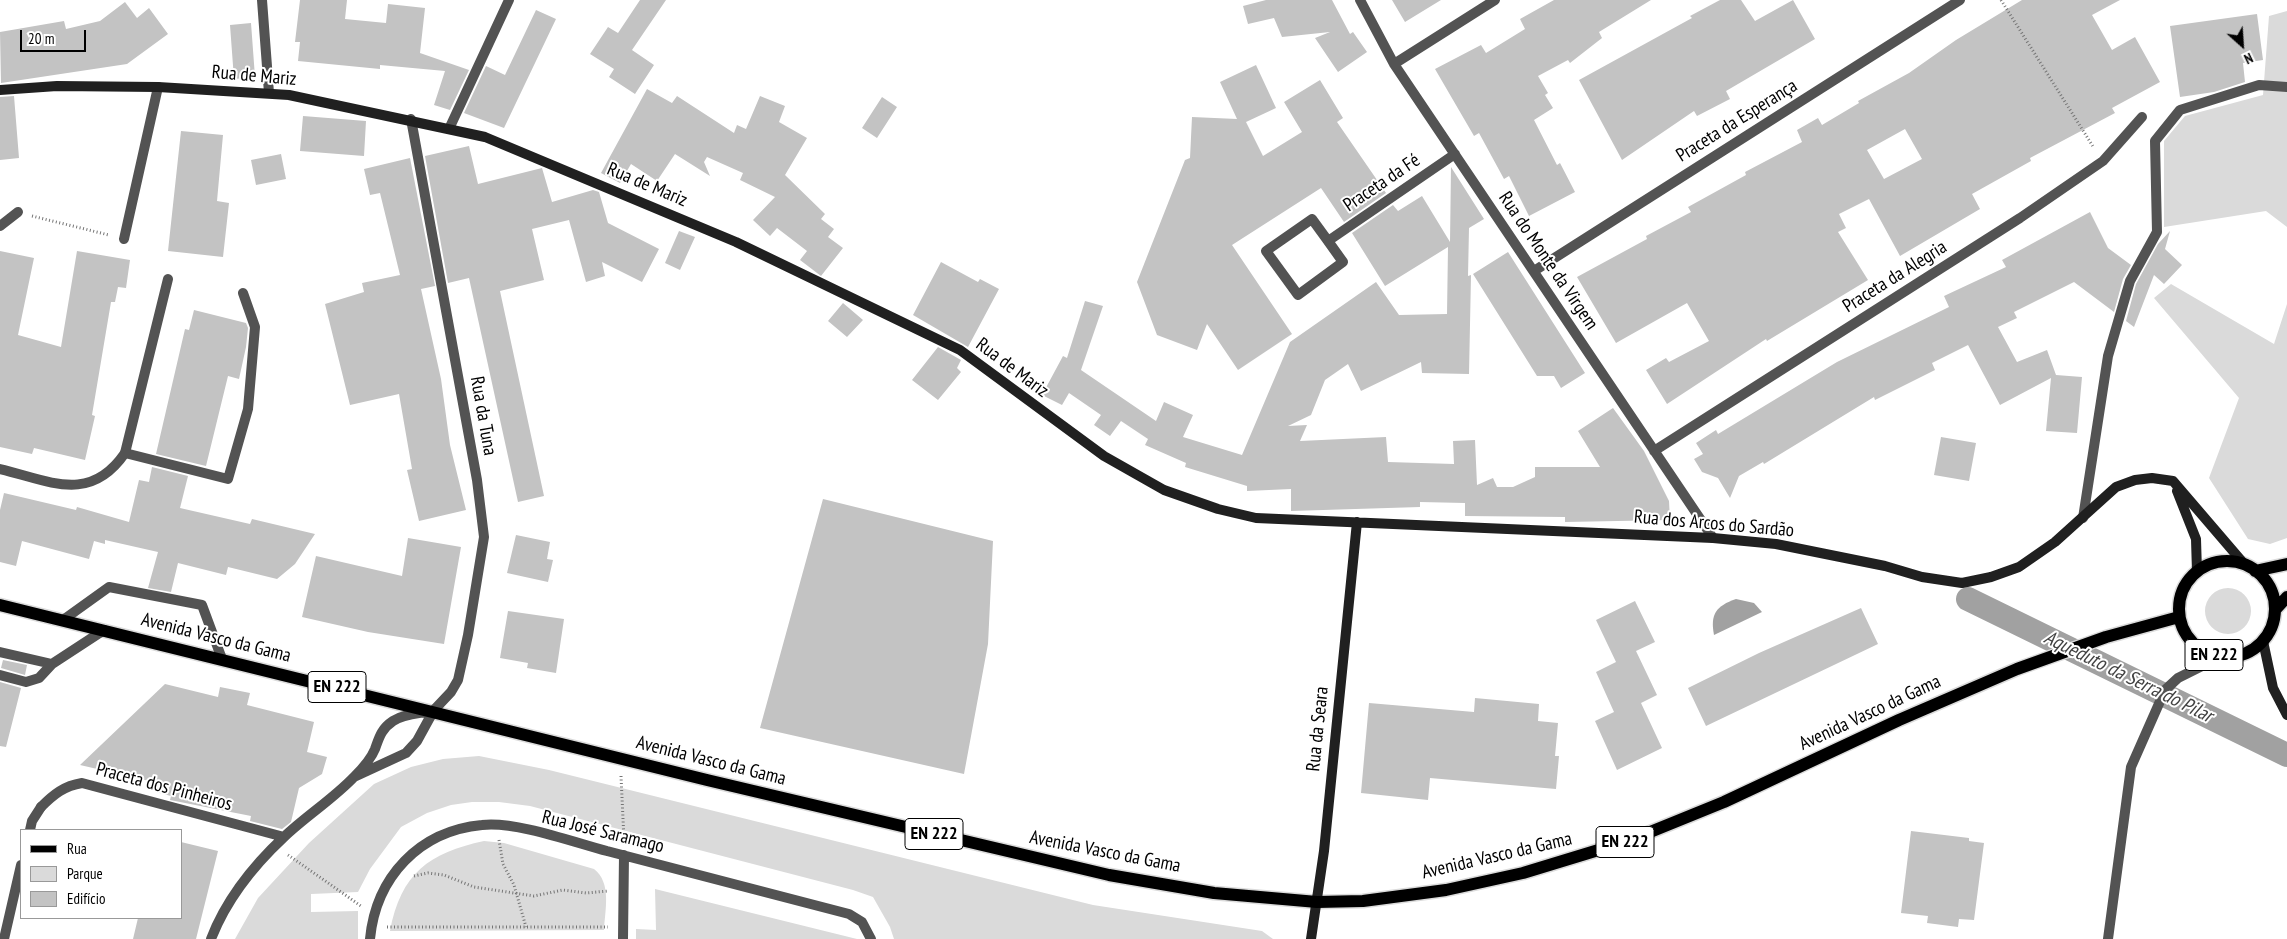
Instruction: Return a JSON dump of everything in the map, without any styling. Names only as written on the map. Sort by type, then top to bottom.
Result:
[{"type":"main road","name":"Rua de Mariz","points":[[0,90],[58,86],[158,87],[269,93],[289,95],[485,137],[736,242],[960,350],[1104,456],[1164,490],[1218,509]]},
{"type":"main road","name":"Rua dos Arcos do Sardão","points":[[1218,509],[1256,518],[1713,538],[1776,544],[1885,566],[1922,577],[1962,583],[1991,577],[2019,567],[2055,542],[2116,487],[2134,480],[2152,478],[2173,481]]},
{"type":"main road","points":[[2173,481],[2270,588],[2275,610]]},
{"type":"main road","points":[[2173,481],[2196,539],[2197,572],[2220,562],[2233,562],[2250,568],[2287,564]]},
{"type":"main road","name":"Rua da Seara","points":[[1312,939],[1357,522]]},
{"type":"main road","name":"EN 222","points":[[2197,572],[2186,584],[2180,598],[2180,617],[2184,631],[2193,644],[2201,650],[2220,657],[2236,656],[2251,651],[2263,641],[2272,626],[2275,610],[2287,597]]},
{"type":"main road","name":"Avenida Vasco da Gama","points":[[0,604],[1109,875],[1214,892],[1317,902],[1363,901],[1446,890],[1523,873],[1628,841],[1724,802],[1899,720],[2016,669],[2106,637],[2180,617]]},
{"type":"main road","points":[[2263,641],[2273,688],[2287,715]]},
{"type":"street","points":[[262,0],[269,93]]},
{"type":"street","points":[[449,129],[509,0]]},
{"type":"street","name":"Rua do Monte da Virgem","points":[[1360,0],[1394,64],[1713,538]]},
{"type":"street","points":[[1394,64],[1495,0]]},
{"type":"street","name":"Praceta da Esperança","points":[[1534,272],[1960,0]]},
{"type":"street","points":[[2083,518],[2108,356],[2130,281],[2157,232],[2155,141],[2180,110],[2259,86],[2287,87]]},
{"type":"street","points":[[124,239],[158,87]]},
{"type":"street","name":"Praceta da Alegria","points":[[1654,451],[2020,218],[2103,161],[2142,117]]},
{"type":"street","name":"Rua da Tuna","points":[[354,777],[406,753],[417,742],[434,710],[451,692],[458,680],[468,635],[484,537],[477,480],[411,120]]},
{"type":"street","name":"Praceta da Fé","points":[[1328,241],[1455,154]]},
{"type":"street","points":[[0,226],[18,212]]},
{"type":"street","points":[[1312,219],[1328,241],[1343,262],[1298,295],[1266,251],[1312,219]]},
{"type":"street","points":[[0,469],[72,486],[85,485],[103,477],[115,468],[125,453],[168,280]]},
{"type":"street","points":[[125,453],[228,479],[248,408],[255,327],[243,293]]},
{"type":"street","points":[[63,620],[109,587],[202,604],[222,659]]},
{"type":"street","points":[[0,675],[26,682],[39,678],[52,664],[104,630]]},
{"type":"street","points":[[0,652],[52,664]]},
{"type":"street","points":[[2108,939],[2131,766],[2165,690],[2178,678],[2220,657]]},
{"type":"street","points":[[211,939],[238,891],[275,846],[354,777],[375,750],[381,733],[393,721],[406,715],[434,710]]},
{"type":"street","name":"Praceta dos Pinheiros","points":[[30,829],[32,820],[41,807],[55,793],[69,785],[82,783],[284,837]]},
{"type":"street","name":"Rua José Saramago","points":[[370,939],[375,906],[399,866],[423,845],[468,826],[496,825],[540,833],[849,914],[862,922],[871,939]]},
{"type":"street","points":[[624,855],[624,939]]},
{"type":"street","points":[[4,939],[20,869]]},
{"type":"path","points":[[2001,0],[2103,161]]},
{"type":"path","points":[[18,212],[124,239]]},
{"type":"path","points":[[620,757],[624,855]]},
{"type":"path","points":[[496,825],[503,864],[516,893],[526,927]]},
{"type":"path","points":[[275,846],[373,915]]},
{"type":"path","points":[[388,882],[428,873],[444,875],[474,887],[534,896],[563,890],[586,893],[624,889]]},
{"type":"path","points":[[371,927],[624,927]]},
{"type":"green space","points":[[2287,11],[2287,227],[2266,211],[2164,227],[2164,141],[2185,116],[2263,95],[2269,16]]},
{"type":"green space","points":[[2171,284],[2274,344],[2287,304],[2287,538],[2270,544],[2248,539],[2209,478],[2239,398],[2154,298]]},
{"type":"green space","points":[[2228,588],[2241,592],[2247,598],[2251,611],[2247,624],[2241,630],[2228,634],[2215,630],[2209,624],[2205,611],[2209,598],[2215,592]]},
{"type":"green space","points":[[479,756],[549,770],[1093,905],[1262,931],[1273,939],[894,939],[890,927],[873,897],[853,890],[530,806],[499,802],[472,802],[451,805],[427,813],[401,827],[370,869],[358,892],[311,894],[311,912],[358,911],[358,939],[235,939],[258,898],[309,843],[374,784],[411,767],[443,759]]},
{"type":"green space","points":[[484,841],[504,843],[594,869],[600,875],[605,889],[604,930],[390,931],[402,894],[410,880],[420,869],[433,859],[448,852]]},
{"type":"green space","points":[[655,889],[857,939],[636,939],[636,929],[656,930]]},
{"type":"shaded area","points":[[1736,599],[1754,603],[1762,612],[1714,635],[1713,622],[1716,612],[1719,608]]},
{"type":"building","points":[[300,0],[347,0],[345,19],[386,23],[388,4],[425,8],[420,53],[469,70],[450,110],[434,105],[445,71],[380,65],[380,69],[298,61],[300,42],[295,42]]},
{"type":"building","points":[[640,0],[666,0],[632,50],[654,65],[635,94],[609,77],[614,69],[590,54],[608,27],[618,33]]},
{"type":"building","points":[[1266,0],[1332,0],[1350,34],[1353,32],[1367,52],[1338,72],[1315,38],[1330,32],[1282,37],[1274,18],[1248,24],[1243,6]]},
{"type":"building","points":[[1392,0],[1441,0],[1405,22]]},
{"type":"building","points":[[1554,0],[1651,0],[1599,32],[1602,38],[1570,63],[1568,60],[1538,76],[1548,93],[1545,95],[1553,108],[1534,120],[1557,165],[1560,163],[1575,192],[1529,216],[1509,176],[1504,179],[1479,133],[1474,136],[1435,69],[1481,45],[1486,53],[1525,29],[1520,19]]},
{"type":"building","points":[[1720,0],[1741,0],[1755,21],[1793,0],[1815,39],[1726,91],[1730,99],[1697,116],[1694,111],[1622,160],[1579,80],[1692,18],[1690,16]]},
{"type":"building","points":[[2022,0],[2120,0],[2092,15],[2112,50],[2135,37],[2160,82],[2112,108],[2115,113],[2030,158],[2031,161],[1972,194],[1980,209],[1900,256],[1869,199],[1839,214],[1846,228],[1838,232],[1868,280],[1767,341],[1766,339],[1667,404],[1646,370],[1666,358],[1669,362],[1709,341],[1687,303],[1616,343],[1577,277],[1647,239],[1646,236],[1691,212],[1688,207],[1746,175],[1745,172],[1802,142],[1797,130],[1818,118],[1822,125],[1859,103],[1858,101],[1909,73],[1956,40]],"holes":[[[1905,129],[1922,159],[1884,179],[1867,150]]]},
{"type":"building","points":[[125,2],[137,18],[149,8],[168,34],[127,64],[1,83],[0,32],[64,21],[66,29],[100,21]]},
{"type":"building","points":[[536,10],[556,19],[504,128],[464,113],[486,66],[505,75]]},
{"type":"building","points":[[2257,14],[2263,60],[2243,63],[2245,82],[2214,92],[2180,97],[2170,26]]},
{"type":"building","points":[[251,23],[255,77],[234,79],[230,25]]},
{"type":"building","points":[[1256,65],[1276,108],[1246,122],[1263,156],[1302,132],[1284,102],[1320,80],[1343,118],[1337,122],[1386,193],[1344,222],[1321,188],[1232,245],[1292,334],[1238,370],[1207,324],[1197,350],[1157,335],[1137,282],[1185,160],[1190,158],[1192,117],[1237,119],[1220,82]]},
{"type":"building","points":[[647,89],[672,103],[677,96],[734,133],[737,125],[746,129],[760,96],[785,106],[779,122],[807,138],[785,175],[825,214],[821,219],[834,229],[828,237],[843,248],[821,276],[800,260],[807,251],[777,228],[770,236],[753,220],[775,197],[740,180],[743,173],[707,157],[704,162],[710,176],[675,154],[657,181],[631,164],[620,183],[601,173]]},
{"type":"building","points":[[14,96],[19,158],[0,160],[0,97]]},
{"type":"building","points":[[882,97],[897,107],[877,138],[862,128]]},
{"type":"building","points":[[303,116],[366,121],[364,156],[300,151]]},
{"type":"building","points":[[181,131],[223,135],[217,201],[229,203],[223,257],[168,251]]},
{"type":"building","points":[[469,146],[478,184],[542,168],[552,202],[593,190],[599,192],[608,223],[659,249],[642,282],[602,262],[605,276],[586,282],[569,220],[532,229],[544,280],[500,291],[544,496],[518,502],[469,278],[448,283],[425,156]]},
{"type":"building","points":[[281,154],[286,179],[256,185],[251,160]]},
{"type":"building","points":[[410,158],[435,286],[421,289],[441,379],[450,445],[466,510],[419,521],[407,470],[412,469],[399,394],[350,405],[325,304],[364,292],[362,283],[400,275],[380,193],[370,195],[364,169]]},
{"type":"building","points":[[1451,167],[1484,219],[1469,228],[1468,276],[1471,275],[1469,374],[1422,373],[1421,362],[1361,391],[1348,364],[1325,380],[1311,415],[1288,426],[1307,425],[1300,441],[1386,437],[1388,462],[1454,464],[1453,441],[1475,440],[1477,485],[1493,478],[1497,487],[1513,487],[1535,477],[1535,467],[1600,467],[1578,431],[1613,408],[1644,451],[1669,501],[1670,520],[1565,522],[1565,517],[1465,516],[1465,503],[1420,502],[1420,507],[1291,511],[1291,489],[1247,491],[1247,486],[1185,467],[1186,463],[1145,445],[1148,439],[1121,421],[1110,436],[1094,425],[1101,415],[1069,393],[1062,405],[1042,395],[1063,356],[1067,358],[1085,301],[1103,306],[1081,370],[1156,421],[1164,402],[1193,415],[1183,437],[1242,455],[1290,342],[1376,282],[1399,315],[1447,314],[1448,247],[1385,286],[1352,233],[1393,205],[1398,211],[1422,196],[1450,242]]},
{"type":"building","points":[[2090,212],[2108,248],[2131,265],[2123,279],[2114,312],[2074,282],[2014,312],[2017,318],[1998,327],[2017,362],[2047,350],[2056,375],[2082,377],[2077,433],[2046,431],[2051,378],[2000,405],[1968,345],[1932,363],[1935,370],[1875,400],[1874,397],[1764,464],[1763,462],[1739,476],[1730,498],[1718,478],[1702,472],[1694,459],[1703,454],[1696,443],[1716,430],[1718,434],[1837,362],[1949,307],[1944,296],[2006,267],[2002,260]]},
{"type":"building","points":[[679,231],[695,237],[680,270],[665,263]]},
{"type":"building","points":[[2170,231],[2165,249],[2182,265],[2164,284],[2154,275],[2134,327],[2126,321],[2136,284],[2158,244]]},
{"type":"building","points":[[0,251],[34,258],[18,335],[61,347],[77,251],[130,260],[126,288],[118,287],[115,302],[111,302],[92,415],[95,416],[85,460],[34,448],[32,454],[0,447]]},
{"type":"building","points":[[1508,252],[1585,373],[1561,388],[1554,376],[1537,376],[1473,274]]},
{"type":"building","points":[[941,262],[978,282],[980,279],[999,289],[968,347],[913,315]]},
{"type":"building","points":[[843,303],[863,320],[847,337],[828,321]]},
{"type":"building","points":[[194,310],[246,323],[248,328],[239,379],[228,376],[206,466],[156,454],[185,329],[189,330]]},
{"type":"building","points":[[938,347],[961,360],[957,368],[961,372],[938,400],[912,380]]},
{"type":"building","points":[[1941,437],[1976,443],[1969,481],[1934,475]]},
{"type":"building","points":[[152,467],[188,476],[180,508],[250,524],[252,519],[315,534],[295,564],[277,579],[228,567],[226,575],[178,563],[171,592],[148,588],[158,552],[105,540],[105,544],[94,541],[89,559],[22,541],[16,566],[0,562],[0,510],[4,493],[76,510],[77,507],[129,522],[139,480],[149,482]]},
{"type":"building","points":[[823,499],[993,541],[988,644],[964,774],[760,728]]},
{"type":"building","points":[[516,535],[550,542],[547,559],[553,560],[548,582],[507,573]]},
{"type":"building","points":[[408,538],[461,547],[444,644],[368,632],[302,617],[316,556],[402,576]]},
{"type":"building","points":[[1635,601],[1655,642],[1636,651],[1657,695],[1641,703],[1662,748],[1617,770],[1595,721],[1614,712],[1596,672],[1616,662],[1596,620]]},
{"type":"building","points":[[1861,608],[1878,644],[1706,726],[1688,688],[1759,653]]},
{"type":"building","points":[[508,611],[564,619],[556,673],[527,668],[528,663],[500,658]]},
{"type":"building","points":[[3,660],[27,665],[25,675],[1,668]]},
{"type":"building","points":[[0,682],[21,688],[6,747],[0,746]]},
{"type":"building","points":[[165,684],[218,697],[220,687],[250,693],[247,705],[314,722],[307,752],[327,757],[322,774],[299,788],[291,822],[282,829],[250,821],[251,816],[170,800],[171,796],[156,792],[158,783],[80,765]]},
{"type":"building","points":[[1475,698],[1539,704],[1538,721],[1558,723],[1555,756],[1559,756],[1556,789],[1430,778],[1428,800],[1361,793],[1369,703],[1474,712]]},
{"type":"building","points":[[1911,831],[1969,838],[1969,841],[1984,843],[1974,920],[1959,919],[1958,927],[1927,923],[1928,916],[1901,913]]},
{"type":"building","points":[[182,842],[218,851],[196,939],[133,939],[138,919],[182,919]]},
{"type":"waterway","name":"Aqueduto da Serra do Pilar","points":[[1968,599],[2287,755]]}]
